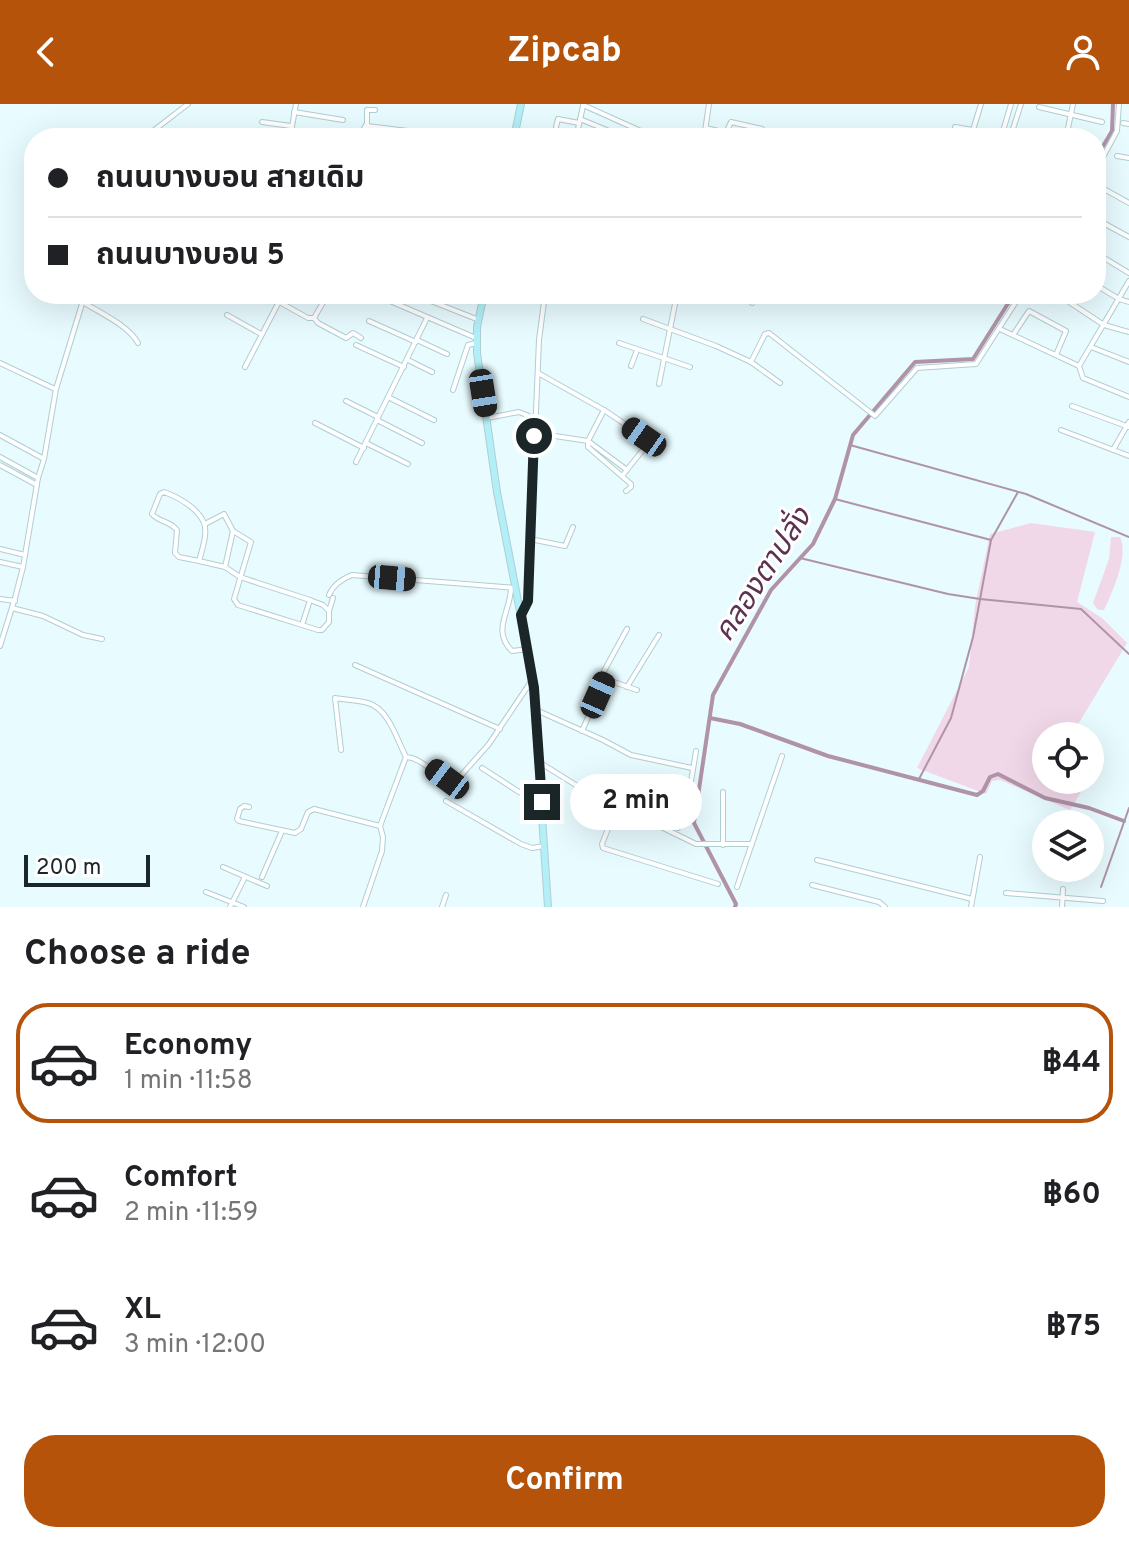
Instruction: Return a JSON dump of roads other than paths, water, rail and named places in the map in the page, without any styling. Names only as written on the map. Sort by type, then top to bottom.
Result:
[{"type":"main road","points":[[516,128],[521,104]]},
{"type":"main road","points":[[482,304],[476,340],[497,492],[533,679],[548,907]]},
{"type":"street","points":[[157,128],[188,104]]},
{"type":"street","points":[[262,122],[292,126],[294,104]]},
{"type":"street","points":[[706,128],[709,104]]},
{"type":"street","points":[[974,128],[981,104]]},
{"type":"street","points":[[1004,128],[1011,104]]},
{"type":"street","points":[[1013,128],[1021,104]]},
{"type":"street","points":[[1068,128],[1073,104]]},
{"type":"street","points":[[1106,150],[1118,127],[1119,104]]},
{"type":"street","points":[[578,128],[583,105],[634,128]]},
{"type":"street","points":[[1039,107],[1102,122]]},
{"type":"street","points":[[363,128],[367,110],[375,110]]},
{"type":"street","points":[[294,112],[343,120]]},
{"type":"street","points":[[556,127],[558,119],[580,121],[599,128]]},
{"type":"street","points":[[728,128],[731,122],[758,128]]},
{"type":"street","points":[[366,125],[376,128]]},
{"type":"street","points":[[955,127],[961,128]]},
{"type":"street","points":[[1117,156],[1129,158]]},
{"type":"street","points":[[1106,190],[1129,203]]},
{"type":"street","points":[[1106,224],[1129,237]]},
{"type":"street","points":[[1106,259],[1129,273]]},
{"type":"street","points":[[1079,366],[1129,281]]},
{"type":"street","points":[[1106,291],[1129,302]]},
{"type":"street","points":[[0,646],[3,626],[15,601],[23,567],[56,389],[82,304]]},
{"type":"street","points":[[86,304],[135,337],[138,343]]},
{"type":"street","points":[[245,367],[277,304]]},
{"type":"street","points":[[284,304],[308,318],[314,318]]},
{"type":"street","points":[[314,318],[322,304]]},
{"type":"street","points":[[396,304],[476,340]]},
{"type":"street","points":[[438,304],[479,320]]},
{"type":"street","points":[[521,615],[528,601],[534,433],[544,304]]},
{"type":"street","points":[[659,384],[675,304]]},
{"type":"street","points":[[751,362],[765,334],[769,333],[872,414],[916,369],[976,364],[1015,304]]},
{"type":"street","points":[[1072,304],[1104,325],[1129,332]]},
{"type":"street","points":[[1013,335],[1029,311],[1066,331],[1056,355]]},
{"type":"street","points":[[227,315],[261,334]]},
{"type":"street","points":[[314,318],[346,338],[352,333],[361,338]]},
{"type":"street","points":[[356,462],[427,318]]},
{"type":"street","points":[[643,319],[751,362],[780,383]]},
{"type":"street","points":[[369,321],[447,354]]},
{"type":"street","points":[[1002,330],[1079,366],[1083,378],[1129,397]]},
{"type":"street","points":[[453,390],[468,345],[476,340]]},
{"type":"street","points":[[619,343],[690,367]]},
{"type":"street","points":[[356,345],[404,367]]},
{"type":"street","points":[[1091,347],[1129,362]]},
{"type":"street","points":[[631,366],[638,349]]},
{"type":"street","points":[[408,360],[432,372]]},
{"type":"street","points":[[0,363],[56,389]]},
{"type":"street","points":[[538,373],[604,410],[650,441],[622,476]]},
{"type":"street","points":[[388,397],[434,420]]},
{"type":"street","points":[[346,401],[422,443]]},
{"type":"street","points":[[1072,406],[1128,425],[1113,450]]},
{"type":"street","points":[[604,410],[588,441],[590,450],[631,484],[626,491]]},
{"type":"street","points":[[487,418],[519,412],[529,416]]},
{"type":"street","points":[[315,423],[408,464]]},
{"type":"street","points":[[1061,430],[1129,456]]},
{"type":"street","points":[[534,433],[588,441],[627,470]]},
{"type":"street","points":[[0,435],[44,459]]},
{"type":"street","points":[[0,457],[38,478]]},
{"type":"street","points":[[0,465],[37,485]]},
{"type":"street","points":[[199,561],[205,524],[193,509],[164,492],[157,498],[152,510],[154,517],[170,523],[177,530],[176,555],[199,561],[225,567],[240,577],[310,600],[329,611]]},
{"type":"street","points":[[205,524],[224,514],[233,531],[251,542],[234,599],[238,605],[322,630],[329,622],[335,586],[352,575],[514,588],[503,620],[504,642],[512,651],[528,649]]},
{"type":"street","points":[[530,539],[565,546],[573,527]]},
{"type":"street","points":[[225,567],[233,531]]},
{"type":"street","points":[[0,549],[25,555]]},
{"type":"street","points":[[0,562],[23,567]]},
{"type":"street","points":[[323,605],[331,597]]},
{"type":"street","points":[[0,599],[15,601]]},
{"type":"street","points":[[302,625],[310,600]]},
{"type":"street","points":[[12,608],[43,616],[83,635],[102,639]]},
{"type":"street","points":[[582,731],[605,679],[604,671],[627,629]]},
{"type":"street","points":[[627,687],[659,635]]},
{"type":"street","points":[[355,665],[500,729]]},
{"type":"street","points":[[406,757],[413,757],[447,779],[457,780],[482,753],[533,679]]},
{"type":"street","points":[[605,679],[637,690]]},
{"type":"street","points":[[341,750],[335,698],[368,703],[379,709],[387,718],[406,757],[381,824],[382,851],[363,907]]},
{"type":"street","points":[[536,710],[631,755],[692,768]]},
{"type":"street","points":[[678,828],[689,794],[696,751]]},
{"type":"street","points":[[737,887],[782,756]]},
{"type":"street","points":[[539,762],[579,787],[696,844],[752,844]]},
{"type":"street","points":[[482,768],[519,792],[541,791]]},
{"type":"street","points":[[723,792],[723,845]]},
{"type":"street","points":[[446,801],[521,844],[532,848],[544,846]]},
{"type":"street","points":[[617,806],[603,848],[718,884]]},
{"type":"street","points":[[249,807],[240,809],[239,821],[282,830],[298,832],[308,812],[314,809],[381,824]]},
{"type":"street","points":[[262,877],[282,830]]},
{"type":"street","points":[[971,907],[980,857]]},
{"type":"street","points":[[817,860],[972,899]]},
{"type":"street","points":[[223,867],[267,886]]},
{"type":"street","points":[[232,905],[245,876]]},
{"type":"street","points":[[812,885],[879,902],[885,907]]},
{"type":"street","points":[[1062,907],[1063,889]]},
{"type":"street","points":[[206,892],[232,905],[244,907]]},
{"type":"street","points":[[1006,893],[1103,901]]},
{"type":"street","points":[[442,907],[446,895]]},
{"type":"waterway","name":"คลองตาปลั่ง","points":[[1106,141],[1112,131],[1113,104]]},
{"type":"waterway","name":"คลองตาปลั่ง","points":[[735,907],[694,823],[713,695],[771,590],[813,544],[835,499],[853,435],[915,362],[973,359],[1008,304]]},
{"type":"waterway","points":[[850,445],[1026,494],[1129,537]]},
{"type":"waterway","points":[[919,779],[951,718],[973,637],[991,540],[1018,492]]},
{"type":"waterway","points":[[835,499],[991,540]]},
{"type":"waterway","points":[[800,558],[948,594],[1081,609],[1129,654]]},
{"type":"waterway","points":[[710,718],[740,724],[828,756],[977,795],[983,791],[990,777],[998,774],[1045,798],[1089,808],[1124,821]]},
{"type":"waterway","points":[[1101,887],[1129,808]]}]
